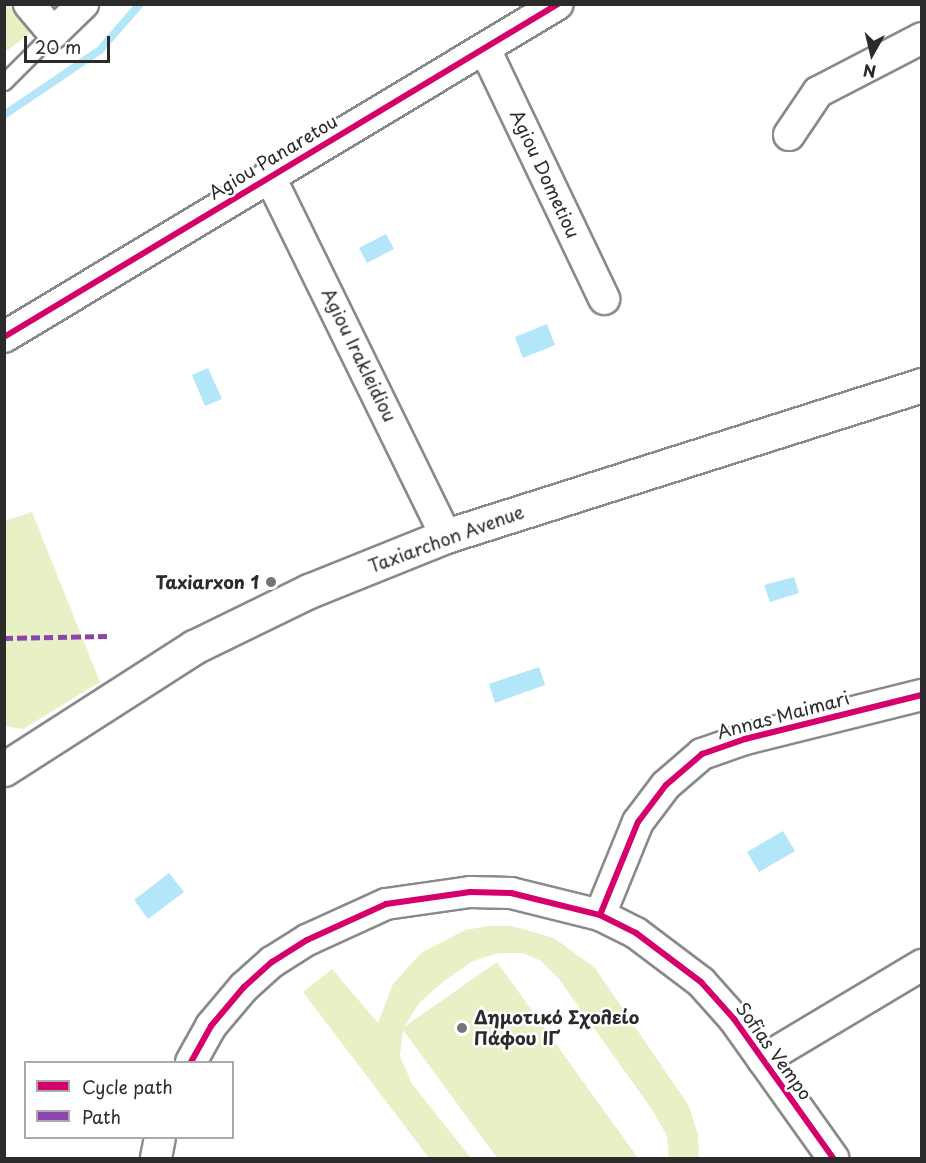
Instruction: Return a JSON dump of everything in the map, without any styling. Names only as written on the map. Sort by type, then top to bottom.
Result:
[{"type":"main road","name":"Taxiarchon Avenue","points":[[4,769],[194,647],[309,591],[446,536],[921,385]]},
{"type":"street","points":[[28,4],[53,33],[83,4]]},
{"type":"street","name":"Agiou Panaretou","points":[[4,337],[269,175],[558,4]]},
{"type":"street","points":[[789,135],[818,92],[921,38]]},
{"type":"street","name":"Agiou Dometiou","points":[[485,49],[604,299]]},
{"type":"street","name":"Agiou Irakleidiou","points":[[269,175],[446,536]]},
{"type":"street","name":"Annas Maimari","points":[[600,915],[638,822],[666,785],[702,754],[745,739],[921,695]]},
{"type":"street","name":"Sofias Vempo","points":[[192,1061],[211,1026],[244,987],[272,962],[308,940],[386,904],[470,892],[511,893],[600,915],[636,933],[701,982],[763,1060],[833,1158]]},
{"type":"street","points":[[763,1060],[921,965]]},
{"type":"street","points":[[156,1158],[160,1139]]},
{"type":"lane","points":[[4,82],[53,33]]},
{"type":"green space","points":[[5,5],[69,5],[5,52]]},
{"type":"green space","points":[[32,512],[100,682],[23,729],[5,726],[4,521]]},
{"type":"green space","points":[[488,926],[512,926],[554,938],[595,968],[689,1106],[698,1135],[699,1158],[669,1158],[667,1136],[653,1111],[559,979],[541,961],[523,953],[499,953],[473,961],[444,981],[419,1003],[404,1027],[497,962],[638,1158],[497,1158],[403,1030],[400,1056],[412,1084],[471,1158],[429,1158],[303,992],[332,969],[378,1023],[393,984],[421,953],[465,930]]},
{"type":"water","points":[[386,234],[394,249],[367,263],[359,248]]},
{"type":"water","points":[[547,324],[555,345],[523,358],[515,337]]},
{"type":"water","points":[[208,368],[222,399],[205,406],[192,375]]},
{"type":"water","points":[[794,577],[799,593],[770,602],[764,585]]},
{"type":"water","points":[[539,667],[545,685],[495,703],[489,684]]},
{"type":"water","points":[[783,831],[795,851],[759,872],[747,852]]},
{"type":"water","points":[[169,873],[184,892],[148,919],[134,900]]},
{"type":"waterway","points":[[4,115],[100,50],[140,4]]},
{"type":"marked path","points":[[4,638],[107,636]]},
{"type":"cycle path","points":[[4,337],[558,4]]},
{"type":"cycle path","points":[[600,915],[638,822],[666,785],[702,754],[745,739],[922,695]]},
{"type":"cycle path","points":[[192,1061],[211,1026],[244,987],[272,962],[307,940],[386,904],[470,892],[511,893],[600,915],[636,933],[701,982],[734,1019],[833,1158]]},
{"type":"place","name":"Taxiarxon 1","points":[[271,582]]},
{"type":"place","name":"Δημοτικό Σχολείο Πάφου ΙΓ΄","points":[[462,1028]]}]
